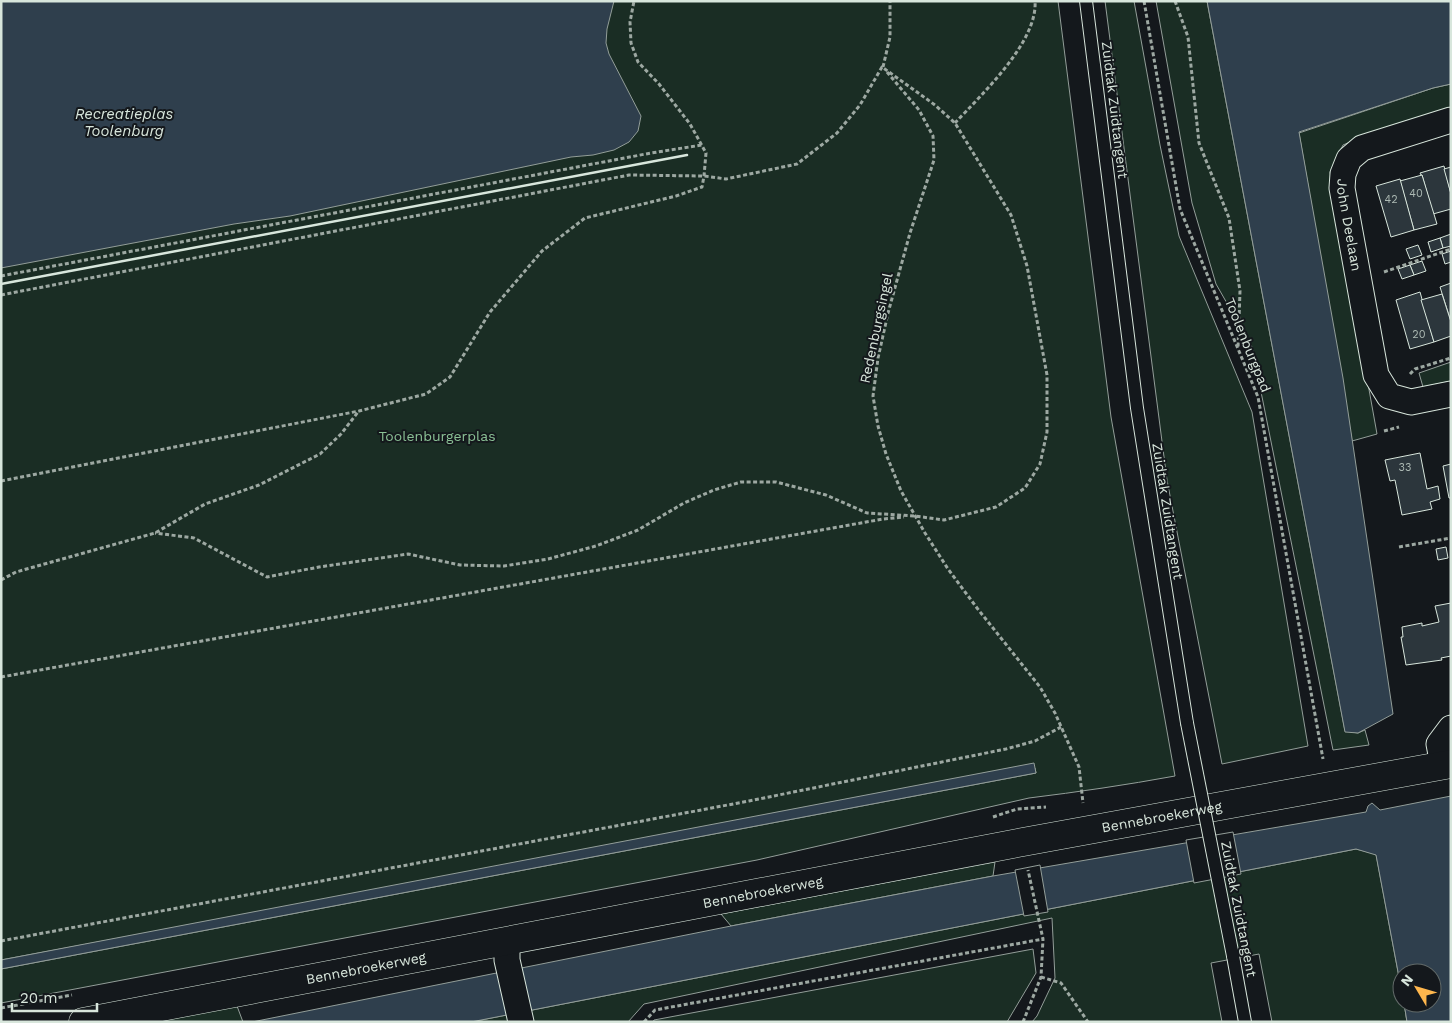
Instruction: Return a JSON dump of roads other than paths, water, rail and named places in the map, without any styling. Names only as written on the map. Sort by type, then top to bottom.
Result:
[{"type":"street","name":"John Deelaan","points":[[1451,120],[1362,148],[1349,160],[1343,174],[1342,188],[1376,375],[1389,396],[1411,402],[1451,394]]},
{"type":"street","name":"Bennebroekerweg","points":[[83,1022],[507,950],[1013,844],[1447,765],[1439,744],[1451,728]]},
{"type":"street","points":[[507,950],[521,1022]]},
{"type":"lane","name":"Zuidtak Zuidtangent","points":[[1086,1],[1137,408],[1187,723],[1245,1022]]},
{"type":"water","name":"Recreatieplas Toolenburg","points":[[1,1],[614,1],[607,29],[606,43],[609,54],[641,116],[638,131],[629,142],[614,150],[593,155],[571,157],[290,216],[234,224],[1,268]]},
{"type":"water","points":[[1207,1],[1451,1],[1451,84],[1433,88],[1299,132],[1343,378],[1393,714],[1358,733],[1345,732]]},
{"type":"water","points":[[1034,763],[1036,773],[1,969],[1,960]]},
{"type":"water","points":[[1451,796],[1451,1022],[1407,1022],[1406,1013],[1442,1013],[1442,963],[1396,963],[1376,855],[1356,849],[471,1022],[252,1022],[731,926],[993,876],[1366,812],[1368,806],[1372,803],[1380,810]]},
{"type":"park label","name":"Toolenburgerplas","points":[[437,436]]}]
